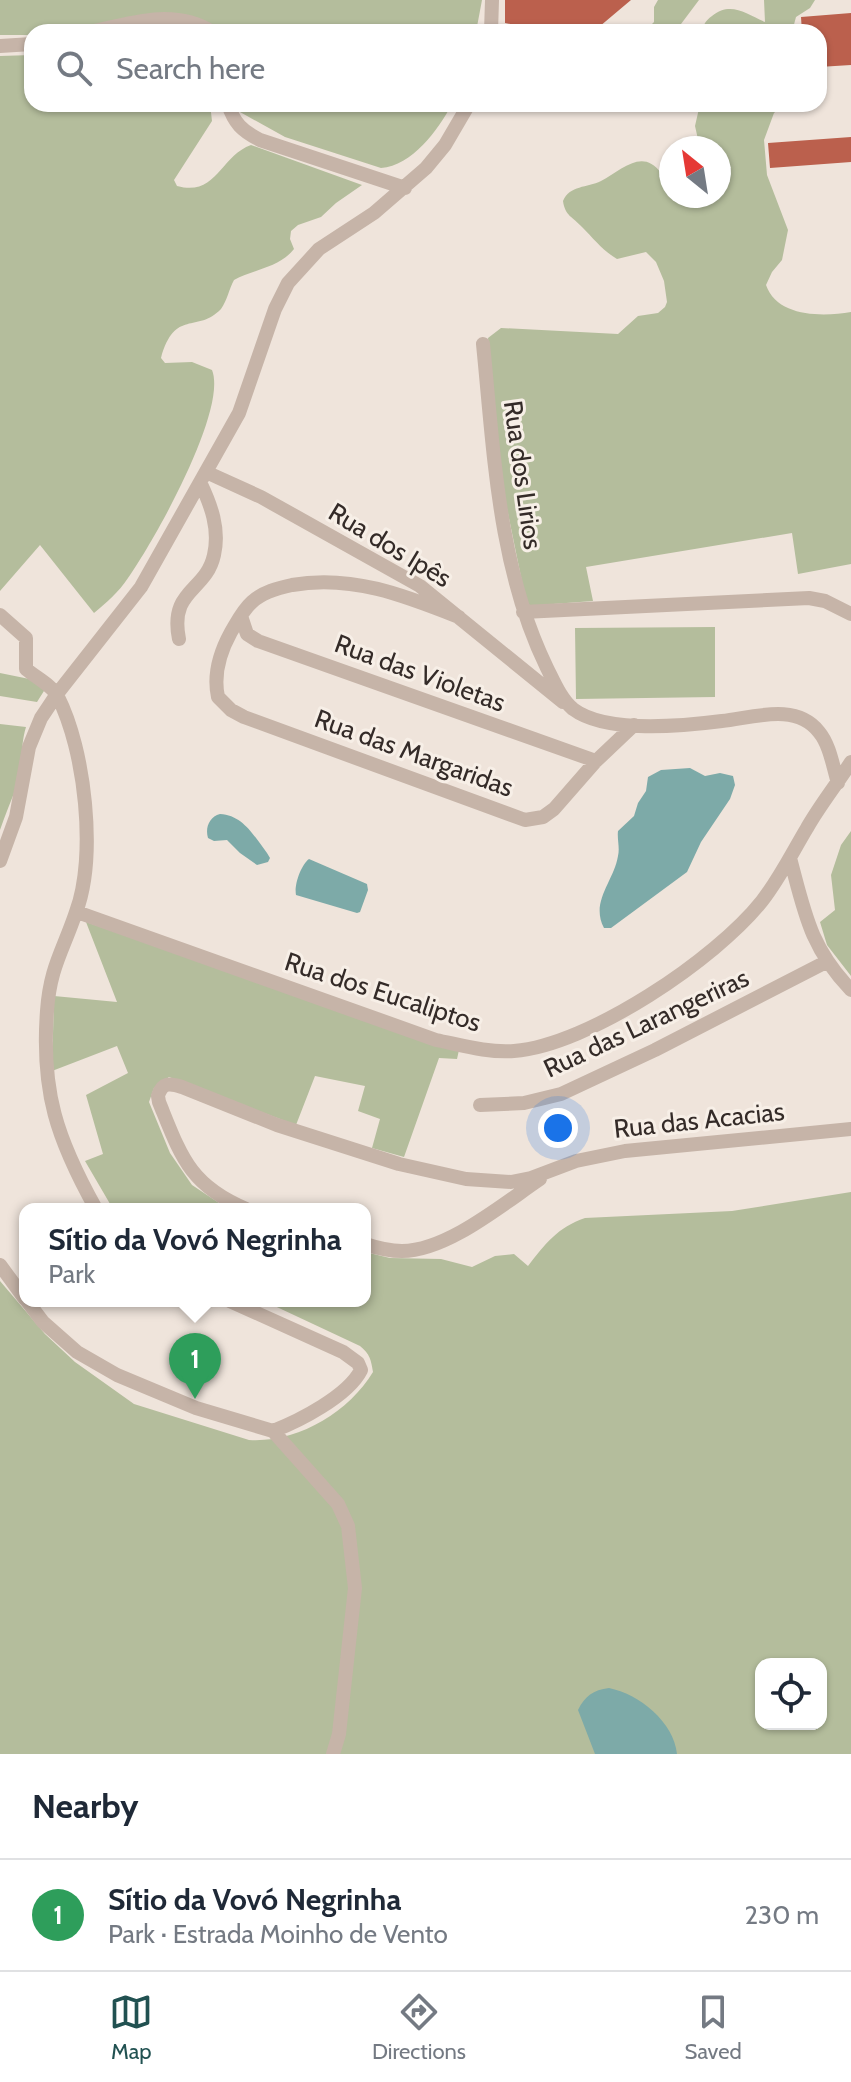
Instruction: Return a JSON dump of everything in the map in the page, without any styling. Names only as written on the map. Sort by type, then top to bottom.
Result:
[{"type":"street","points":[[491,24],[492,0]]},
{"type":"street","points":[[123,24],[143,19],[164,19],[191,24]]},
{"type":"street","points":[[0,46],[24,44]]},
{"type":"street","points":[[231,112],[235,123],[245,133],[260,140],[405,188]]},
{"type":"street","points":[[0,861],[16,817],[29,747],[41,718],[141,587],[239,413],[275,309],[288,283],[319,249],[374,213],[426,168],[445,145],[464,112]]},
{"type":"street","name":"Rua dos Lirios","points":[[483,344],[498,494],[523,612],[553,680],[574,709]]},
{"type":"street","points":[[179,639],[177,612],[181,602],[204,574],[214,555],[215,519],[203,477]]},
{"type":"street","name":"Rua dos Ipês","points":[[203,477],[261,497],[420,586],[574,709],[597,719],[634,725],[723,721],[765,714],[797,718],[819,731],[830,754],[838,783]]},
{"type":"street","points":[[237,622],[252,602],[278,588],[333,581],[404,595],[459,617]]},
{"type":"street","points":[[523,612],[809,598],[825,601],[851,614]]},
{"type":"street","points":[[0,615],[26,638],[26,669],[57,694],[79,760],[84,789],[86,859],[77,912],[50,977],[46,1062],[51,1108],[65,1147],[93,1203]]},
{"type":"street","name":"Rua das Margaridas","points":[[237,622],[223,647],[217,670],[218,697],[231,710],[525,820],[543,817],[554,809],[596,761],[634,725]]},
{"type":"street","name":"Rua das Violetas","points":[[237,622],[258,641],[596,761]]},
{"type":"street","name":"Rua dos Eucaliptos","points":[[77,912],[436,1040],[477,1049],[513,1051],[551,1044],[582,1032],[680,973],[740,927],[762,902],[851,762]]},
{"type":"street","points":[[790,858],[809,929],[826,962],[851,990]]},
{"type":"street","name":"Rua das Larangeriras","points":[[480,1105],[524,1103],[561,1094],[655,1050],[826,962]]},
{"type":"street","points":[[234,1203],[216,1194],[184,1163],[159,1102],[158,1096],[164,1085],[174,1084],[277,1125],[372,1156],[466,1179],[511,1182],[555,1170]]},
{"type":"street","name":"Rua das Acacias","points":[[555,1170],[576,1161],[625,1151],[851,1129]]},
{"type":"street","points":[[371,1245],[402,1251],[436,1243],[457,1233],[555,1170]]},
{"type":"street","points":[[0,1265],[19,1291]]},
{"type":"street","points":[[31,1307],[43,1322],[77,1352],[117,1375],[196,1408],[273,1431],[338,1504],[348,1526],[355,1588],[339,1734],[333,1754]]},
{"type":"street","points":[[243,1307],[343,1352],[358,1363],[361,1370],[357,1378],[339,1394],[304,1417],[273,1431]]},
{"type":"green space","points":[[0,0],[482,0],[478,24],[196,24],[170,18],[147,18],[100,24],[24,24],[24,35],[0,35]]},
{"type":"green space","points":[[658,0],[699,0],[681,24],[652,24]]},
{"type":"green space","points":[[764,0],[815,0],[810,8],[796,17],[794,24],[705,24],[726,9],[738,10],[765,22]]},
{"type":"green space","points":[[24,55],[24,112],[211,112],[212,121],[174,180],[177,186],[201,186],[241,150],[251,145],[362,185],[321,217],[298,225],[291,231],[294,249],[288,255],[234,280],[221,309],[173,333],[161,358],[165,363],[192,362],[212,370],[214,389],[209,414],[185,476],[154,536],[124,583],[94,613],[40,545],[0,591],[0,56]]},
{"type":"green space","points":[[240,112],[447,112],[432,135],[413,154],[392,166],[381,168],[285,137]]},
{"type":"green space","points":[[698,112],[775,112],[764,140],[767,175],[788,230],[782,260],[766,285],[772,296],[790,309],[814,314],[851,312],[851,564],[798,574],[792,533],[586,567],[593,601],[527,606],[503,489],[488,338],[501,328],[618,334],[638,316],[658,313],[665,307],[664,281],[656,262],[646,252],[617,259],[612,256],[570,216],[563,201],[574,189],[601,181],[639,161],[654,165],[659,171],[659,208],[731,208],[731,136],[697,136],[695,126]]},
{"type":"green space","points":[[715,627],[715,697],[576,699],[575,628]]},
{"type":"green space","points":[[0,673],[49,683],[37,702],[0,696]]},
{"type":"green space","points":[[0,724],[26,727],[19,779],[0,830]]},
{"type":"green space","points":[[851,831],[851,976],[827,945],[820,922],[835,910],[831,875],[841,845]]},
{"type":"green space","points":[[86,922],[459,1050],[457,1059],[439,1058],[404,1157],[372,1148],[380,1119],[358,1111],[365,1086],[315,1076],[296,1125],[169,1077],[154,1088],[149,1102],[170,1153],[192,1185],[219,1203],[110,1203],[85,1161],[103,1154],[86,1095],[128,1073],[117,1046],[52,1071],[54,996],[117,1002]]},
{"type":"green space","points":[[851,1192],[851,1754],[0,1754],[0,1281],[19,1307],[75,1362],[134,1404],[249,1440],[267,1440],[303,1431],[320,1422],[350,1400],[373,1372],[370,1358],[360,1346],[277,1307],[371,1307],[371,1253],[390,1258],[441,1259],[472,1267],[495,1256],[514,1254],[528,1266],[546,1244],[585,1218],[732,1211]]},
{"type":"water","points":[[690,768],[705,776],[720,773],[733,776],[735,785],[730,799],[701,842],[687,872],[611,928],[604,928],[600,918],[601,900],[616,865],[618,831],[634,816],[646,791],[648,777],[661,770]]},
{"type":"water","points":[[220,814],[242,822],[267,853],[270,858],[268,862],[257,865],[227,840],[208,838],[209,823]]},
{"type":"water","points":[[309,859],[367,884],[368,890],[360,912],[296,895],[299,876]]},
{"type":"water","points":[[609,1688],[632,1696],[653,1711],[669,1731],[677,1754],[595,1754],[578,1710],[590,1694]]},
{"type":"building","points":[[505,0],[631,0],[602,24],[505,23]]},
{"type":"building","points":[[851,13],[851,65],[827,66],[827,24],[801,24],[801,17]]},
{"type":"building","points":[[851,137],[851,162],[770,168],[768,143]]},
{"type":"place","name":"Sítio da Vovó Negrinha","points":[[195,1399]]}]
